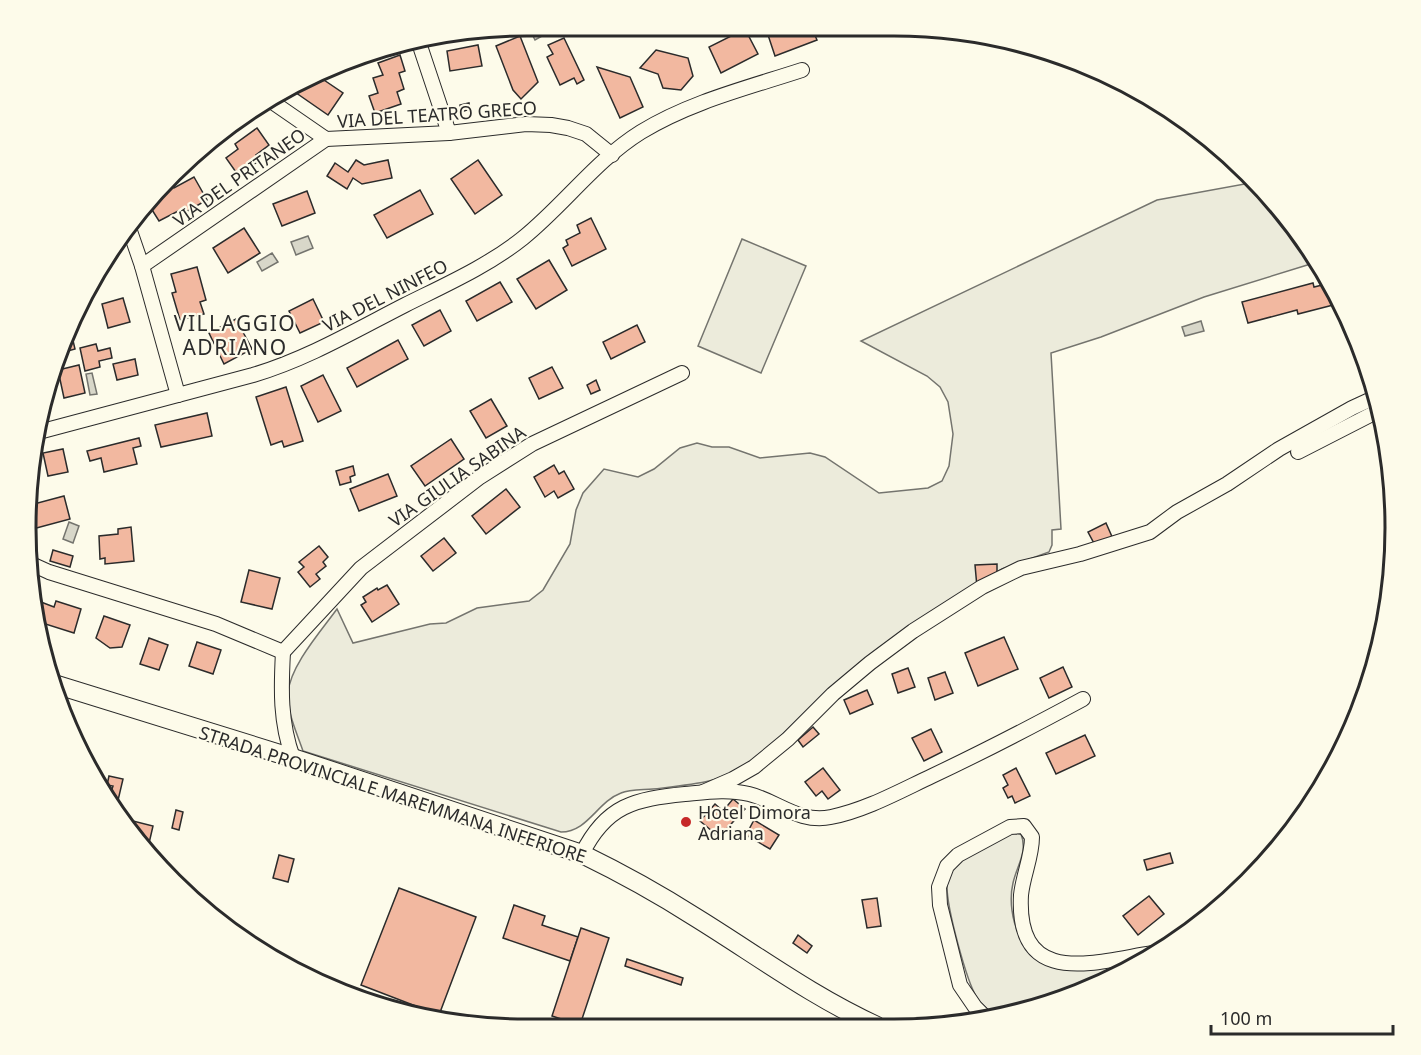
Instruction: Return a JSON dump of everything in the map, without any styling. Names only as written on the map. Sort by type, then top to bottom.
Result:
[{"type":"main road","name":"STRADA PROVINCIALE MAREMMANA INFERIORE","points":[[63,687],[293,758],[582,854],[624,875],[794,980],[865,1019]]},
{"type":"street","points":[[421,48],[449,133]]},
{"type":"street","name":"VIA DEL NINFEO","points":[[45,430],[253,375],[289,363],[477,269],[506,251],[530,233],[612,154],[640,133],[680,112],[802,70]]},
{"type":"street","name":"VIA DEL TEATRO GRECO","points":[[277,105],[326,139],[449,133],[526,124],[563,127],[586,134],[612,154]]},
{"type":"street","name":"VIA DEL PRITANEO","points":[[142,266],[326,139]]},
{"type":"street","points":[[132,236],[178,395]]},
{"type":"street","name":"VIA GIULIA SABINA","points":[[283,652],[365,564],[480,477],[532,444],[682,373]]},
{"type":"street","points":[[703,792],[754,767],[788,739],[843,685],[870,663],[913,631],[982,587],[1022,568],[1090,551],[1150,532],[1177,512],[1279,449],[1368,401]]},
{"type":"street","points":[[1298,452],[1372,414]]},
{"type":"street","points":[[38,567],[216,624],[283,652],[282,713],[285,734],[293,758]]},
{"type":"street","points":[[582,854],[595,831],[617,810],[647,799],[717,790],[750,794],[813,819],[830,818],[884,799],[988,750],[1083,699]]},
{"type":"street","points":[[980,1011],[967,997],[958,979],[940,905],[939,887],[944,872],[954,858],[1010,827],[1024,826],[1032,837],[1021,905],[1026,933],[1031,944],[1053,961],[1070,964],[1133,956]]},
{"type":"shaded area","points":[[1245,184],[1283,228],[1308,265],[1204,297],[1101,337],[1051,353],[1061,529],[1052,530],[1052,545],[1049,552],[1002,569],[905,629],[839,680],[755,761],[731,774],[706,782],[625,792],[613,797],[578,827],[561,832],[303,751],[289,708],[290,683],[300,660],[337,609],[353,643],[430,624],[446,623],[477,608],[529,601],[543,590],[570,544],[576,510],[583,493],[604,469],[638,477],[654,469],[680,448],[697,443],[712,447],[729,447],[760,458],[810,453],[825,457],[879,493],[928,488],[942,481],[949,466],[953,434],[948,402],[940,387],[927,376],[861,341],[1157,200]]},
{"type":"shaded area","points":[[308,236],[313,248],[296,255],[291,242]]},
{"type":"shaded area","points":[[742,239],[806,266],[761,373],[698,346]]},
{"type":"shaded area","points":[[272,253],[278,262],[262,271],[257,262]]},
{"type":"shaded area","points":[[1201,321],[1204,331],[1185,336],[1182,327]]},
{"type":"shaded area","points":[[92,373],[97,394],[90,395],[86,374]]},
{"type":"shaded area","points":[[69,522],[79,526],[73,543],[63,539]]},
{"type":"shaded area","points":[[1013,832],[1021,834],[1023,847],[1011,896],[1017,931],[1029,953],[1040,962],[1052,967],[1080,970],[1116,965],[1082,982],[1051,993],[989,1010],[977,998],[963,961],[954,927],[947,885],[949,876],[957,864],[979,848]]},
{"type":"building","points":[[520,36],[538,82],[521,99],[513,90],[496,46]]},
{"type":"building","points":[[731,36],[749,36],[758,54],[721,73],[709,47]]},
{"type":"building","points":[[768,36],[815,36],[817,40],[775,56]]},
{"type":"building","points":[[564,38],[584,80],[577,84],[574,78],[560,85],[547,57],[553,54],[548,45]]},
{"type":"building","points":[[478,45],[482,66],[450,71],[447,51]]},
{"type":"building","points":[[656,50],[688,58],[693,76],[681,90],[663,88],[658,74],[640,68]]},
{"type":"building","points":[[400,55],[405,71],[399,73],[404,89],[397,92],[401,104],[375,113],[369,96],[378,93],[373,78],[383,75],[378,63]]},
{"type":"building","points":[[597,67],[630,77],[643,107],[620,118]]},
{"type":"building","points":[[324,80],[343,93],[328,115],[297,94]]},
{"type":"building","points":[[469,103],[470,109],[461,112],[460,105]]},
{"type":"building","points":[[257,128],[269,145],[256,155],[260,160],[238,175],[226,158],[238,149],[235,144]]},
{"type":"building","points":[[356,160],[364,165],[388,160],[392,178],[362,184],[353,178],[347,189],[327,176],[335,163],[348,172]]},
{"type":"building","points":[[478,160],[502,195],[475,214],[451,179]]},
{"type":"building","points":[[194,177],[207,200],[184,213],[182,209],[159,221],[152,210],[174,188]]},
{"type":"building","points":[[420,190],[433,214],[387,238],[374,215]]},
{"type":"building","points":[[307,191],[315,213],[282,226],[273,204]]},
{"type":"building","points":[[591,218],[606,249],[572,266],[563,248],[568,245],[566,240],[580,233],[577,225]]},
{"type":"building","points":[[244,228],[260,253],[228,273],[213,248]]},
{"type":"building","points":[[549,260],[567,290],[536,309],[517,279]]},
{"type":"building","points":[[197,267],[206,300],[200,302],[204,314],[180,320],[172,293],[176,292],[171,274]]},
{"type":"building","points":[[500,282],[512,302],[477,321],[466,301]]},
{"type":"building","points":[[1313,283],[1314,287],[1321,285],[1332,305],[1298,314],[1297,310],[1248,323],[1242,302]]},
{"type":"building","points":[[123,298],[130,322],[108,328],[102,304]]},
{"type":"building","points":[[313,299],[324,322],[300,333],[289,311]]},
{"type":"building","points":[[440,310],[451,331],[424,346],[412,325]]},
{"type":"building","points":[[236,319],[252,349],[224,364],[209,333]]},
{"type":"building","points":[[637,325],[645,342],[611,359],[603,342]]},
{"type":"building","points":[[73,340],[75,349],[69,351]]},
{"type":"building","points":[[398,340],[408,359],[357,387],[347,368]]},
{"type":"building","points":[[96,344],[98,351],[110,348],[112,358],[99,361],[100,367],[85,371],[80,348]]},
{"type":"building","points":[[135,359],[138,375],[117,380],[113,364]]},
{"type":"building","points":[[79,365],[85,393],[64,398],[60,378],[62,369]]},
{"type":"building","points":[[552,367],[563,388],[539,399],[529,378]]},
{"type":"building","points":[[323,375],[341,411],[318,422],[301,386]]},
{"type":"building","points":[[596,380],[600,390],[591,394],[587,385]]},
{"type":"building","points":[[286,387],[303,441],[284,447],[282,441],[271,445],[256,397]]},
{"type":"building","points":[[491,399],[507,426],[486,438],[470,411]]},
{"type":"building","points":[[207,413],[212,436],[161,447],[155,425]]},
{"type":"building","points":[[139,438],[141,446],[133,448],[137,464],[104,472],[101,458],[90,461],[87,451]]},
{"type":"building","points":[[451,439],[464,459],[425,486],[411,466]]},
{"type":"building","points":[[63,449],[68,472],[48,476],[43,453]]},
{"type":"building","points":[[554,465],[559,474],[564,471],[574,489],[558,498],[554,491],[545,497],[534,477]]},
{"type":"building","points":[[353,466],[355,475],[350,477],[351,482],[340,485],[336,471]]},
{"type":"building","points":[[388,474],[397,496],[359,511],[350,489]]},
{"type":"building","points":[[506,489],[520,507],[486,534],[472,516]]},
{"type":"building","points":[[64,496],[70,519],[36,528],[37,503]]},
{"type":"building","points":[[1106,523],[1113,539],[1096,547],[1088,532]]},
{"type":"building","points":[[131,527],[134,561],[105,564],[105,558],[100,559],[99,536],[118,534],[118,529]]},
{"type":"building","points":[[444,538],[456,553],[433,571],[421,556]]},
{"type":"building","points":[[319,546],[328,557],[323,562],[326,566],[316,574],[320,579],[310,587],[298,572],[304,567],[299,562]]},
{"type":"building","points":[[53,550],[73,556],[70,567],[50,561]]},
{"type":"building","points":[[997,564],[997,574],[977,587],[975,565]]},
{"type":"building","points":[[249,570],[280,578],[272,609],[241,602]]},
{"type":"building","points":[[387,585],[399,604],[372,622],[361,605],[366,602],[363,597]]},
{"type":"building","points":[[56,601],[81,609],[74,633],[45,624],[42,602],[54,607]]},
{"type":"building","points":[[104,616],[130,625],[122,647],[110,648],[96,638]]},
{"type":"building","points":[[1004,637],[1018,669],[978,686],[965,653]]},
{"type":"building","points":[[149,638],[168,645],[159,670],[140,664]]},
{"type":"building","points":[[197,642],[221,650],[213,674],[189,666]]},
{"type":"building","points":[[1063,667],[1072,687],[1049,698],[1040,678]]},
{"type":"building","points":[[908,668],[915,687],[898,693],[892,674]]},
{"type":"building","points":[[945,672],[953,693],[935,700],[928,678]]},
{"type":"building","points":[[867,690],[873,704],[850,714],[844,700]]},
{"type":"building","points":[[813,727],[819,734],[803,747],[798,740]]},
{"type":"building","points":[[931,729],[942,752],[924,761],[912,738]]},
{"type":"building","points":[[1085,735],[1095,756],[1056,774],[1046,753]]},
{"type":"building","points":[[823,768],[840,790],[828,799],[822,791],[816,796],[805,782]]},
{"type":"building","points":[[1016,768],[1030,796],[1015,803],[1012,796],[1008,798],[1003,788],[1008,785],[1003,775]]},
{"type":"building","points":[[109,776],[123,779],[118,800],[112,789],[113,786],[108,782]]},
{"type":"building","points":[[733,799],[745,809],[719,837],[700,821],[715,804],[723,811]]},
{"type":"building","points":[[176,810],[183,812],[179,830],[172,828]]},
{"type":"building","points":[[754,820],[779,835],[770,849],[746,835]]},
{"type":"building","points":[[134,821],[153,826],[149,841]]},
{"type":"building","points":[[1170,853],[1173,863],[1147,870],[1144,860]]},
{"type":"building","points":[[279,855],[294,859],[288,882],[273,878]]},
{"type":"building","points":[[399,888],[476,917],[440,1011],[415,1006],[361,985]]},
{"type":"building","points":[[1149,896],[1164,914],[1138,935],[1123,916]]},
{"type":"building","points":[[877,898],[881,926],[867,928],[862,900]]},
{"type":"building","points":[[514,905],[545,916],[542,925],[578,937],[570,961],[503,938]]},
{"type":"building","points":[[581,928],[609,938],[582,1019],[561,1019],[552,1016]]},
{"type":"building","points":[[798,935],[812,946],[807,953],[793,943]]},
{"type":"building","points":[[627,959],[683,978],[681,985],[625,966]]},
{"type":"place","name":"Hotel Dimora Adriana","points":[[686,822]]},
{"type":"district","name":"VILLAGGIO ADRIANO","points":[[235,335]]}]
